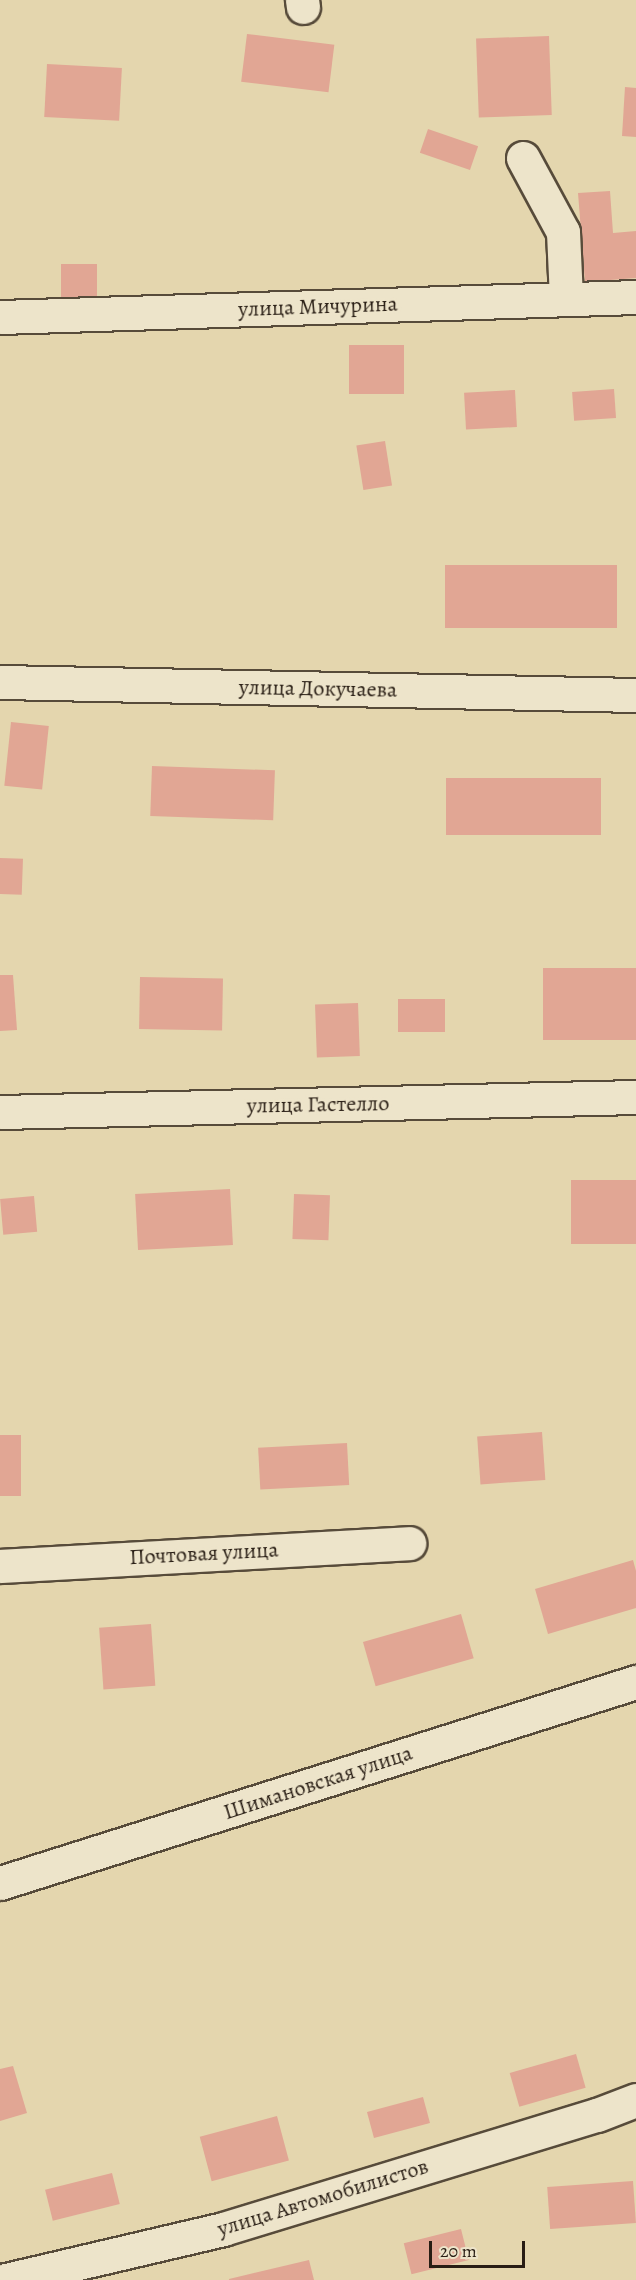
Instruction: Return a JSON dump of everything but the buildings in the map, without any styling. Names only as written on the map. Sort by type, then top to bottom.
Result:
[{"type":"street","points":[[523,158],[563,232],[567,299]]},
{"type":"street","name":"улица Мичурина","points":[[0,316],[636,297]]},
{"type":"street","name":"улица Докучаева","points":[[0,682],[636,695]]},
{"type":"street","name":"улица Гастелло","points":[[0,1112],[636,1097]]},
{"type":"street","name":"Почтовая улица","points":[[0,1566],[409,1542]]},
{"type":"street","name":"Шимановская улица","points":[[0,1883],[636,1682]]},
{"type":"street","name":"улица Автомобилистов","points":[[6,2280],[223,2229],[597,2115],[636,2100]]}]
